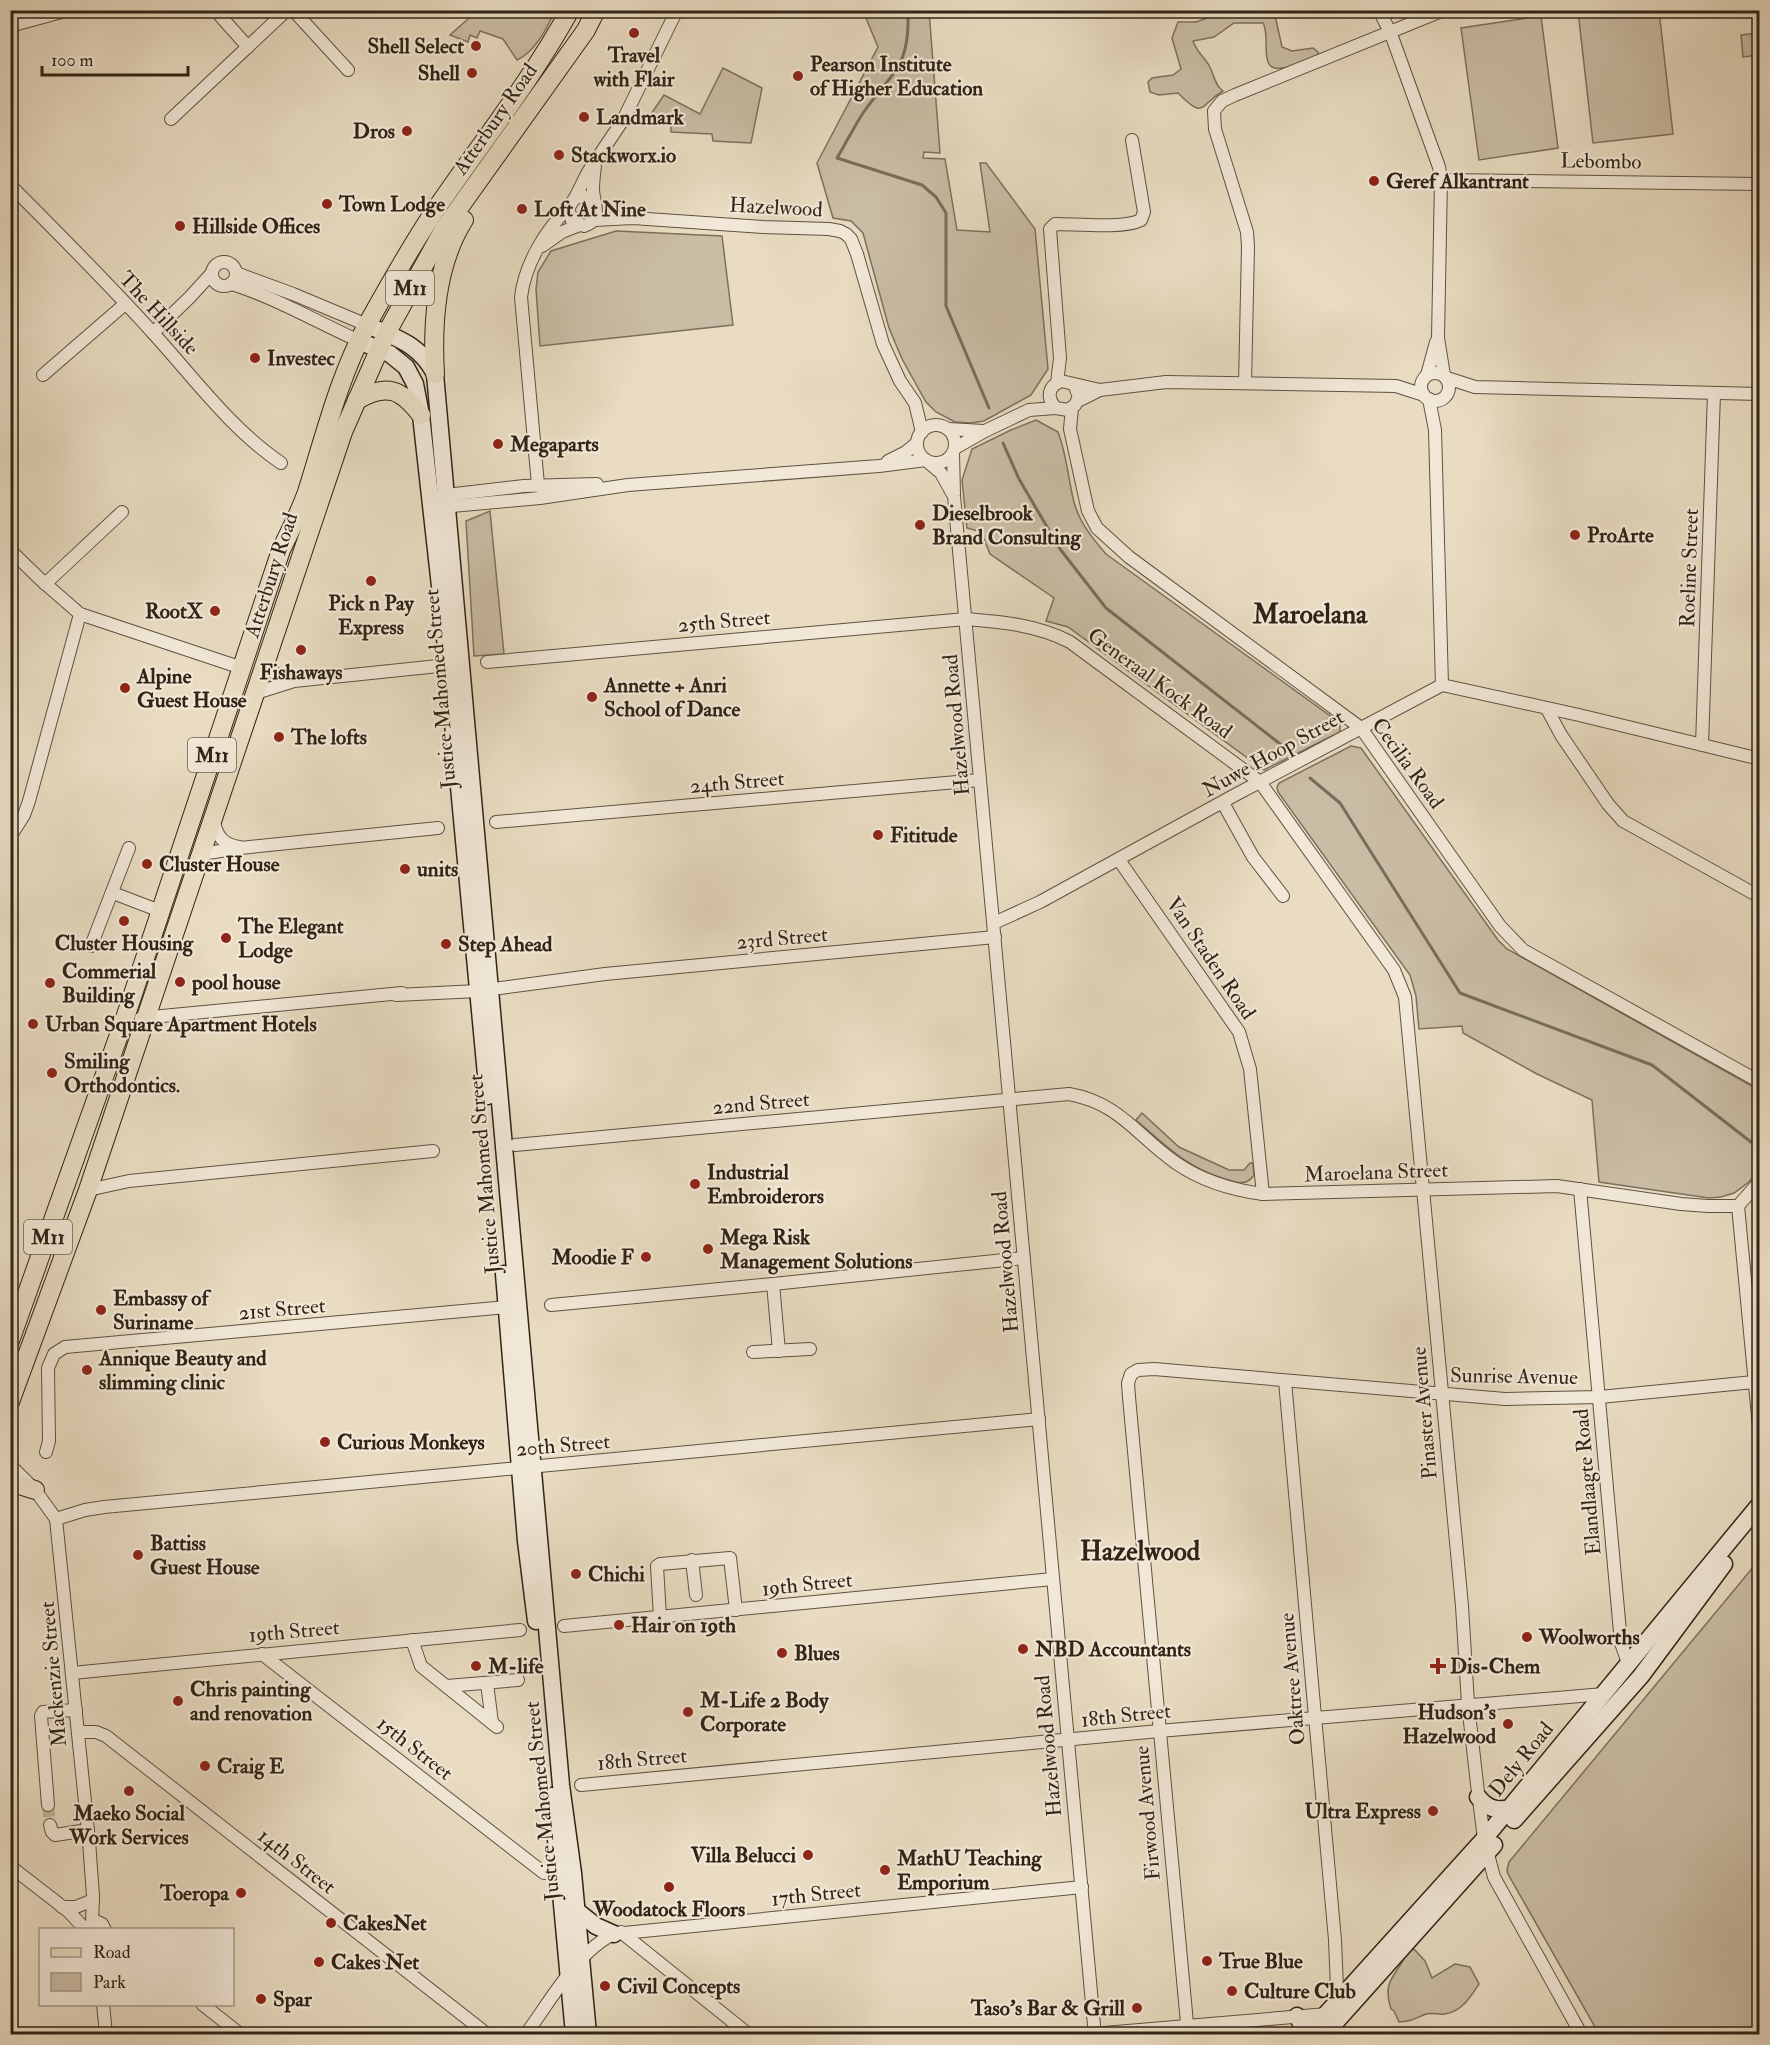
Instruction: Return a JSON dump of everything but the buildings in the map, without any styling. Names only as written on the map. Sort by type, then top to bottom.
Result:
[{"type":"main road","name":"Atterbury Road","points":[[10,1341],[125,1018],[281,550],[306,495],[340,383],[363,333],[406,255],[499,122],[555,38],[570,10]]},
{"type":"main road","name":"Atterbury Road","points":[[10,1402],[88,1190],[343,432],[382,341],[444,229],[585,30],[596,10]]},
{"type":"main road","points":[[435,374],[433,342],[438,299],[453,237],[515,138],[520,123]]},
{"type":"main road","name":"M11","points":[[363,333],[382,341]]},
{"type":"main road","name":"Justice Mahomed Street","points":[[382,341],[417,349],[435,374],[448,665],[484,986],[574,2034]]},
{"type":"main road","name":"Justice Mahomed Street","points":[[382,341],[410,374],[439,502],[468,756],[507,1307],[577,1911],[588,2034]]},
{"type":"main road","points":[[357,400],[376,391],[389,390],[405,396],[421,415]]},
{"type":"main road","points":[[10,1485],[35,1490]]},
{"type":"main road","name":"Dely Road","points":[[1486,1846],[1510,1808],[1604,1694],[1632,1666],[1760,1504]]},
{"type":"main road","name":"Dely Road","points":[[1325,2034],[1362,1984],[1641,1676],[1760,1518]]},
{"type":"main road","points":[[1632,1666],[1684,1618]]},
{"type":"main road","points":[[1478,1797],[1488,1808],[1510,1808]]},
{"type":"main road","points":[[577,1911],[596,1926],[617,1933]]},
{"type":"main road","points":[[1327,2014],[1338,2011],[1362,1984]]},
{"type":"main road","name":"Dely Road","points":[[1308,2034],[1344,1995],[1362,1984]]},
{"type":"main road","points":[[1297,2016],[1308,2034]]},
{"type":"street","points":[[10,26],[69,10]]},
{"type":"street","points":[[215,10],[248,47]]},
{"type":"street","points":[[171,119],[287,10]]},
{"type":"street","points":[[293,10],[348,70]]},
{"type":"street","points":[[551,496],[538,485],[522,297],[523,283],[538,249],[552,226],[572,203],[585,177],[623,120],[676,10]]},
{"type":"street","points":[[1379,10],[1429,135],[1441,180],[1438,338],[1450,387],[1444,397],[1435,430]]},
{"type":"street","points":[[1245,383],[1248,247],[1244,220],[1213,120],[1214,111],[1222,101],[1444,10]]},
{"type":"street","points":[[1058,408],[1050,400],[1060,358],[1050,229],[1055,224],[1133,224],[1141,220],[1143,205],[1132,140]]},
{"type":"street","points":[[538,249],[562,232],[580,225],[587,225],[594,220],[597,213],[593,178],[596,162]]},
{"type":"street","name":"Lebombo","points":[[1441,180],[1760,184]]},
{"type":"street","name":"The Hillside","points":[[10,185],[153,333],[240,429],[264,452],[281,463]]},
{"type":"street","points":[[580,225],[569,217],[572,203],[584,196],[596,204],[633,218]]},
{"type":"street","points":[[594,220],[633,218]]},
{"type":"street","name":"Hazelwood","points":[[633,218],[829,229],[846,234],[851,239],[857,254],[883,344],[900,381],[915,403],[920,437]]},
{"type":"street","points":[[153,333],[211,274],[215,265],[224,262],[233,267],[234,278],[226,287],[218,286],[190,297]]},
{"type":"street","points":[[211,274],[218,286]]},
{"type":"street","points":[[234,278],[307,318],[363,333]]},
{"type":"street","points":[[234,278],[293,294],[363,333]]},
{"type":"street","points":[[43,375],[125,304]]},
{"type":"street","points":[[1438,338],[1421,386],[1435,430],[1442,686],[1760,759]]},
{"type":"street","points":[[1060,358],[1078,392],[1075,404]]},
{"type":"street","points":[[1396,386],[1436,372],[1475,387],[1760,394]]},
{"type":"street","points":[[439,502],[525,499],[628,485],[927,461],[943,462],[954,450],[1029,410],[1061,381],[1100,390],[1166,382],[1396,386],[1426,397],[1444,397],[1475,387]]},
{"type":"street","points":[[1029,410],[1075,404],[1100,390]]},
{"type":"street","name":"Roeline Street","points":[[1702,745],[1714,393]]},
{"type":"street","points":[[915,403],[954,438],[954,450]]},
{"type":"street","name":"Cecilia Road","points":[[1070,429],[1075,404]]},
{"type":"street","name":"Cecilia Road","points":[[1058,408],[1070,429],[1088,511],[1097,528],[1129,557],[1361,728],[1487,909],[1512,940],[1524,950],[1760,1082]]},
{"type":"street","points":[[879,466],[906,452],[932,426],[988,430]]},
{"type":"street","points":[[920,437],[918,449],[927,461]]},
{"type":"street","name":"Hazelwood Road","points":[[954,450],[954,496],[1067,1740],[1098,2032]]},
{"type":"street","name":"Hazelwood Road","points":[[927,461],[941,473],[954,496]]},
{"type":"street","points":[[439,502],[538,485],[611,483],[628,485]]},
{"type":"street","points":[[525,499],[538,485]]},
{"type":"street","points":[[45,584],[122,512]]},
{"type":"street","points":[[10,550],[80,614],[242,668]]},
{"type":"street","points":[[10,837],[24,815],[29,801],[80,614]]},
{"type":"street","name":"25th Street","points":[[487,662],[966,619]]},
{"type":"street","name":"Generaal Kock Road","points":[[966,619],[1050,632],[1070,642],[1260,782],[1379,948],[1400,983]]},
{"type":"street","points":[[265,663],[278,676],[294,681]]},
{"type":"street","points":[[256,693],[294,681],[448,665]]},
{"type":"street","name":"Nuwe Hoop Street","points":[[994,923],[1040,902],[1442,686]]},
{"type":"street","points":[[1547,709],[1608,804],[1623,821],[1760,897]]},
{"type":"street","name":"24th Street","points":[[496,822],[980,780]]},
{"type":"street","points":[[1222,803],[1253,857],[1283,896]]},
{"type":"street","points":[[213,819],[222,841],[240,848]]},
{"type":"street","points":[[201,854],[438,828]]},
{"type":"street","points":[[91,946],[129,849]]},
{"type":"street","name":"Van Staden Road","points":[[1119,860],[1239,1032],[1250,1069],[1263,1194]]},
{"type":"street","points":[[113,893],[160,911]]},
{"type":"street","name":"23rd Street","points":[[125,1018],[396,995],[995,937]]},
{"type":"street","name":"Pinaster Avenue","points":[[1400,983],[1405,997],[1462,1606],[1468,1704],[1486,1846],[1494,1877],[1581,2034]]},
{"type":"street","name":"Maroelana Street","points":[[1010,1100],[1069,1094],[1102,1104],[1119,1115],[1175,1162],[1193,1173],[1239,1191],[1263,1194],[1557,1186],[1681,1204],[1738,1206]]},
{"type":"street","name":"22nd Street","points":[[515,1145],[1010,1100]]},
{"type":"street","points":[[88,1190],[129,1181],[434,1151]]},
{"type":"street","points":[[97,1160],[108,1177],[129,1181]]},
{"type":"street","points":[[1760,1181],[1738,1206],[1760,1437]]},
{"type":"street","name":"Elandlaagte Road","points":[[1580,1189],[1620,1640],[1632,1666]]},
{"type":"street","points":[[551,1305],[1024,1258]]},
{"type":"street","points":[[773,1284],[779,1351]]},
{"type":"street","name":"21st Street","points":[[46,1452],[49,1441],[48,1368],[54,1354],[65,1347],[507,1307]]},
{"type":"street","points":[[753,1353],[810,1349]]},
{"type":"street","name":"Sunrise Avenue","points":[[1131,1374],[1138,1370],[1154,1369],[1505,1399],[1600,1396],[1754,1382]]},
{"type":"street","name":"Firwood Avenue","points":[[1131,1374],[1129,1390],[1188,2030]]},
{"type":"street","name":"Oaktree Avenue","points":[[1284,1381],[1316,1718],[1337,1989],[1344,1995]]},
{"type":"street","name":"20th Street","points":[[56,1519],[104,1507],[1039,1419]]},
{"type":"street","name":"Mackenzie Street","points":[[10,1465],[35,1490],[56,1519],[97,1927]]},
{"type":"street","points":[[660,1617],[657,1566],[692,1560],[730,1558],[736,1610]]},
{"type":"street","points":[[692,1560],[696,1595]]},
{"type":"street","name":"19th Street","points":[[564,1626],[1053,1579]]},
{"type":"street","name":"19th Street","points":[[72,1673],[520,1630]]},
{"type":"street","points":[[412,1640],[421,1666],[494,1725],[488,1683]]},
{"type":"street","name":"15th Street","points":[[262,1654],[544,1874]]},
{"type":"street","points":[[447,1686],[519,1680]]},
{"type":"street","name":"18th Street","points":[[581,1785],[1159,1731],[1604,1694]]},
{"type":"street","points":[[48,1805],[41,1716],[44,1712],[76,1710]]},
{"type":"street","name":"14th Street","points":[[78,1732],[96,1732],[105,1736],[487,2034]]},
{"type":"street","points":[[50,1825],[55,1835],[88,1830]]},
{"type":"street","points":[[10,1866],[65,1909],[97,1927]]},
{"type":"street","name":"17th Street","points":[[526,2034],[559,1990],[569,1972],[598,1943],[617,1933],[1082,1887]]},
{"type":"street","points":[[65,1909],[76,1907],[93,1898]]},
{"type":"street","points":[[617,1933],[748,2034]]},
{"type":"street","points":[[1337,1973],[1343,1978],[1362,1984]]},
{"type":"street","points":[[103,2006],[106,2034]]},
{"type":"street","points":[[205,2006],[240,2034]]},
{"type":"street","points":[[1098,2032],[1188,2030],[1327,2014]]},
{"type":"green space","points":[[477,11],[555,11],[535,45],[517,60],[503,39],[480,31],[477,38],[470,35],[468,42],[450,35]]},
{"type":"green space","points":[[863,11],[929,11],[940,153],[924,152],[923,158],[945,159],[957,230],[990,232],[980,163],[986,163],[1035,229],[1048,369],[1031,395],[984,421],[955,422],[936,412],[926,402],[902,359],[889,328],[863,233],[851,221],[833,218],[817,163],[878,47]]},
{"type":"green space","points":[[1227,11],[1274,11],[1282,47],[1292,51],[1313,48],[1318,55],[1291,66],[1273,67],[1268,63],[1263,23],[1234,23],[1214,37],[1193,41],[1209,65],[1217,85],[1223,91],[1201,108],[1193,106],[1178,93],[1159,95],[1150,92],[1148,82],[1152,78],[1173,75],[1181,69],[1172,38],[1178,22],[1196,22]]},
{"type":"green space","points":[[1578,11],[1659,11],[1673,134],[1593,143]]},
{"type":"green space","points":[[1541,16],[1558,148],[1479,160],[1461,28]]},
{"type":"green space","points":[[1759,33],[1759,55],[1743,57],[1741,35]]},
{"type":"green space","points":[[723,68],[762,88],[751,143],[713,141],[712,134],[671,132],[671,126],[660,121],[658,125],[647,120],[664,95],[700,114]]},
{"type":"green space","points":[[616,231],[722,236],[733,325],[540,346],[536,289],[538,272],[551,251]]},
{"type":"green space","points":[[1036,420],[1058,432],[1076,509],[1087,530],[1106,554],[1340,723],[1340,732],[1264,770],[1068,627],[1046,621],[1054,598],[990,554],[981,532],[967,528],[962,480],[972,449]]},
{"type":"green space","points":[[490,511],[504,654],[474,656],[466,521]]},
{"type":"green space","points":[[1351,746],[1361,748],[1498,940],[1507,949],[1759,1090],[1759,1169],[1749,1182],[1734,1193],[1709,1198],[1599,1182],[1592,1100],[1537,1074],[1463,1033],[1462,1026],[1419,1029],[1416,996],[1410,975],[1278,792],[1279,783]]},
{"type":"green space","points":[[1142,1113],[1179,1147],[1229,1170],[1244,1170],[1250,1163],[1253,1163],[1254,1175],[1248,1181],[1237,1182],[1211,1174],[1188,1162],[1136,1120]]},
{"type":"green space","points":[[1759,1560],[1759,2034],[1599,2034],[1508,1874],[1509,1862]]},
{"type":"green space","points":[[1414,1949],[1425,1961],[1432,1978],[1455,1964],[1470,1967],[1479,1984],[1461,2007],[1445,2014],[1428,2013],[1399,2022],[1388,1999],[1389,1984],[1407,1951]]},
{"type":"waterway","points":[[908,10],[908,30],[903,57],[891,77],[863,113],[837,158],[922,185],[936,197],[946,213],[946,306],[989,408]]},
{"type":"waterway","points":[[1003,443],[1019,479],[1060,549],[1106,608],[1284,747]]},
{"type":"waterway","points":[[1310,778],[1340,803],[1460,993],[1652,1065],[1760,1149]]},
{"type":"tunnel","points":[[48,1805],[50,1825]]},
{"type":"place","name":"Travel with Flair","points":[[634,33]]},
{"type":"place","name":"Shell Select","points":[[476,46]]},
{"type":"place","name":"Shell","points":[[472,73]]},
{"type":"place","name":"Pearson Institute of Higher Education","points":[[798,76]]},
{"type":"place","name":"Landmark","points":[[584,117]]},
{"type":"place","name":"Dros","points":[[407,131]]},
{"type":"place","name":"Stackworx.io","points":[[559,155]]},
{"type":"place","name":"Geref Alkantrant","points":[[1374,181]]},
{"type":"place","name":"Town Lodge","points":[[327,204]]},
{"type":"place","name":"Loft At Nine","points":[[522,209]]},
{"type":"place","name":"Hillside Offices","points":[[180,226]]},
{"type":"place","name":"Investec","points":[[255,358]]},
{"type":"place","name":"Megaparts","points":[[498,444]]},
{"type":"place","name":"Dieselbrook Brand Consulting","points":[[920,525]]},
{"type":"place","name":"ProArte","points":[[1575,535]]},
{"type":"place","name":"Pick n Pay Express","points":[[371,581]]},
{"type":"place","name":"RootX","points":[[215,611]]},
{"type":"place","name":"Fishaways","points":[[301,650]]},
{"type":"place","name":"Alpine Guest House","points":[[125,688]]},
{"type":"place","name":"Annette + Anri School of Dance","points":[[592,697]]},
{"type":"place","name":"The lofts","points":[[279,737]]},
{"type":"place","name":"Fititude","points":[[878,835]]},
{"type":"place","name":"Cluster House","points":[[147,864]]},
{"type":"place","name":"units","points":[[405,869]]},
{"type":"place","name":"Cluster Housing","points":[[124,921]]},
{"type":"place","name":"The Elegant Lodge","points":[[226,938]]},
{"type":"place","name":"Step Ahead","points":[[446,944]]},
{"type":"place","name":"pool house","points":[[180,982]]},
{"type":"place","name":"Commerial Building","points":[[50,983]]},
{"type":"place","name":"Urban Square Apartment Hotels","points":[[33,1024]]},
{"type":"place","name":"Smiling Orthodontics.","points":[[52,1073]]},
{"type":"place","name":"Industrial Embroiderors","points":[[695,1184]]},
{"type":"place","name":"Mega Risk Management Solutions","points":[[708,1249]]},
{"type":"place","name":"Moodie F","points":[[646,1257]]},
{"type":"place","name":"Embassy of Suriname","points":[[101,1310]]},
{"type":"place","name":"Annique Beauty and slimming clinic","points":[[87,1370]]},
{"type":"place","name":"Curious Monkeys","points":[[325,1442]]},
{"type":"place","name":"Battiss Guest House","points":[[138,1555]]},
{"type":"place","name":"Chichi","points":[[576,1574]]},
{"type":"place","name":"Hair on 19th","points":[[619,1625]]},
{"type":"place","name":"Woolworths","points":[[1527,1637]]},
{"type":"place","name":"NBD Accountants","points":[[1023,1649]]},
{"type":"place","name":"Blues","points":[[782,1653]]},
{"type":"place","name":"M-life","points":[[476,1666]]},
{"type":"place","name":"Dis-Chem","points":[[1438,1666]]},
{"type":"place","name":"Chris painting and renovation","points":[[178,1701]]},
{"type":"place","name":"M-Life 2 Body Corporate","points":[[688,1712]]},
{"type":"place","name":"Hudson's Hazelwood","points":[[1508,1724]]},
{"type":"place","name":"Craig E","points":[[205,1766]]},
{"type":"place","name":"Maeko Social Work Services","points":[[129,1791]]},
{"type":"place","name":"Ultra Express","points":[[1433,1811]]},
{"type":"place","name":"Villa Belucci","points":[[808,1855]]},
{"type":"place","name":"MathU Teaching Emporium","points":[[885,1870]]},
{"type":"place","name":"Woodatock Floors","points":[[669,1887]]},
{"type":"place","name":"Toeropa","points":[[241,1893]]},
{"type":"place","name":"CakesNet","points":[[331,1923]]},
{"type":"place","name":"True Blue","points":[[1207,1961]]},
{"type":"place","name":"Cakes Net","points":[[319,1962]]},
{"type":"place","name":"Civil Concepts","points":[[605,1986]]},
{"type":"place","name":"Culture Club","points":[[1232,1991]]},
{"type":"place","name":"Spar","points":[[261,1999]]},
{"type":"place","name":"Taso’s Bar & Grill","points":[[1137,2008]]},
{"type":"district","name":"Maroelana","points":[[1310,614]]},
{"type":"district","name":"Hazelwood","points":[[1140,1551]]}]
